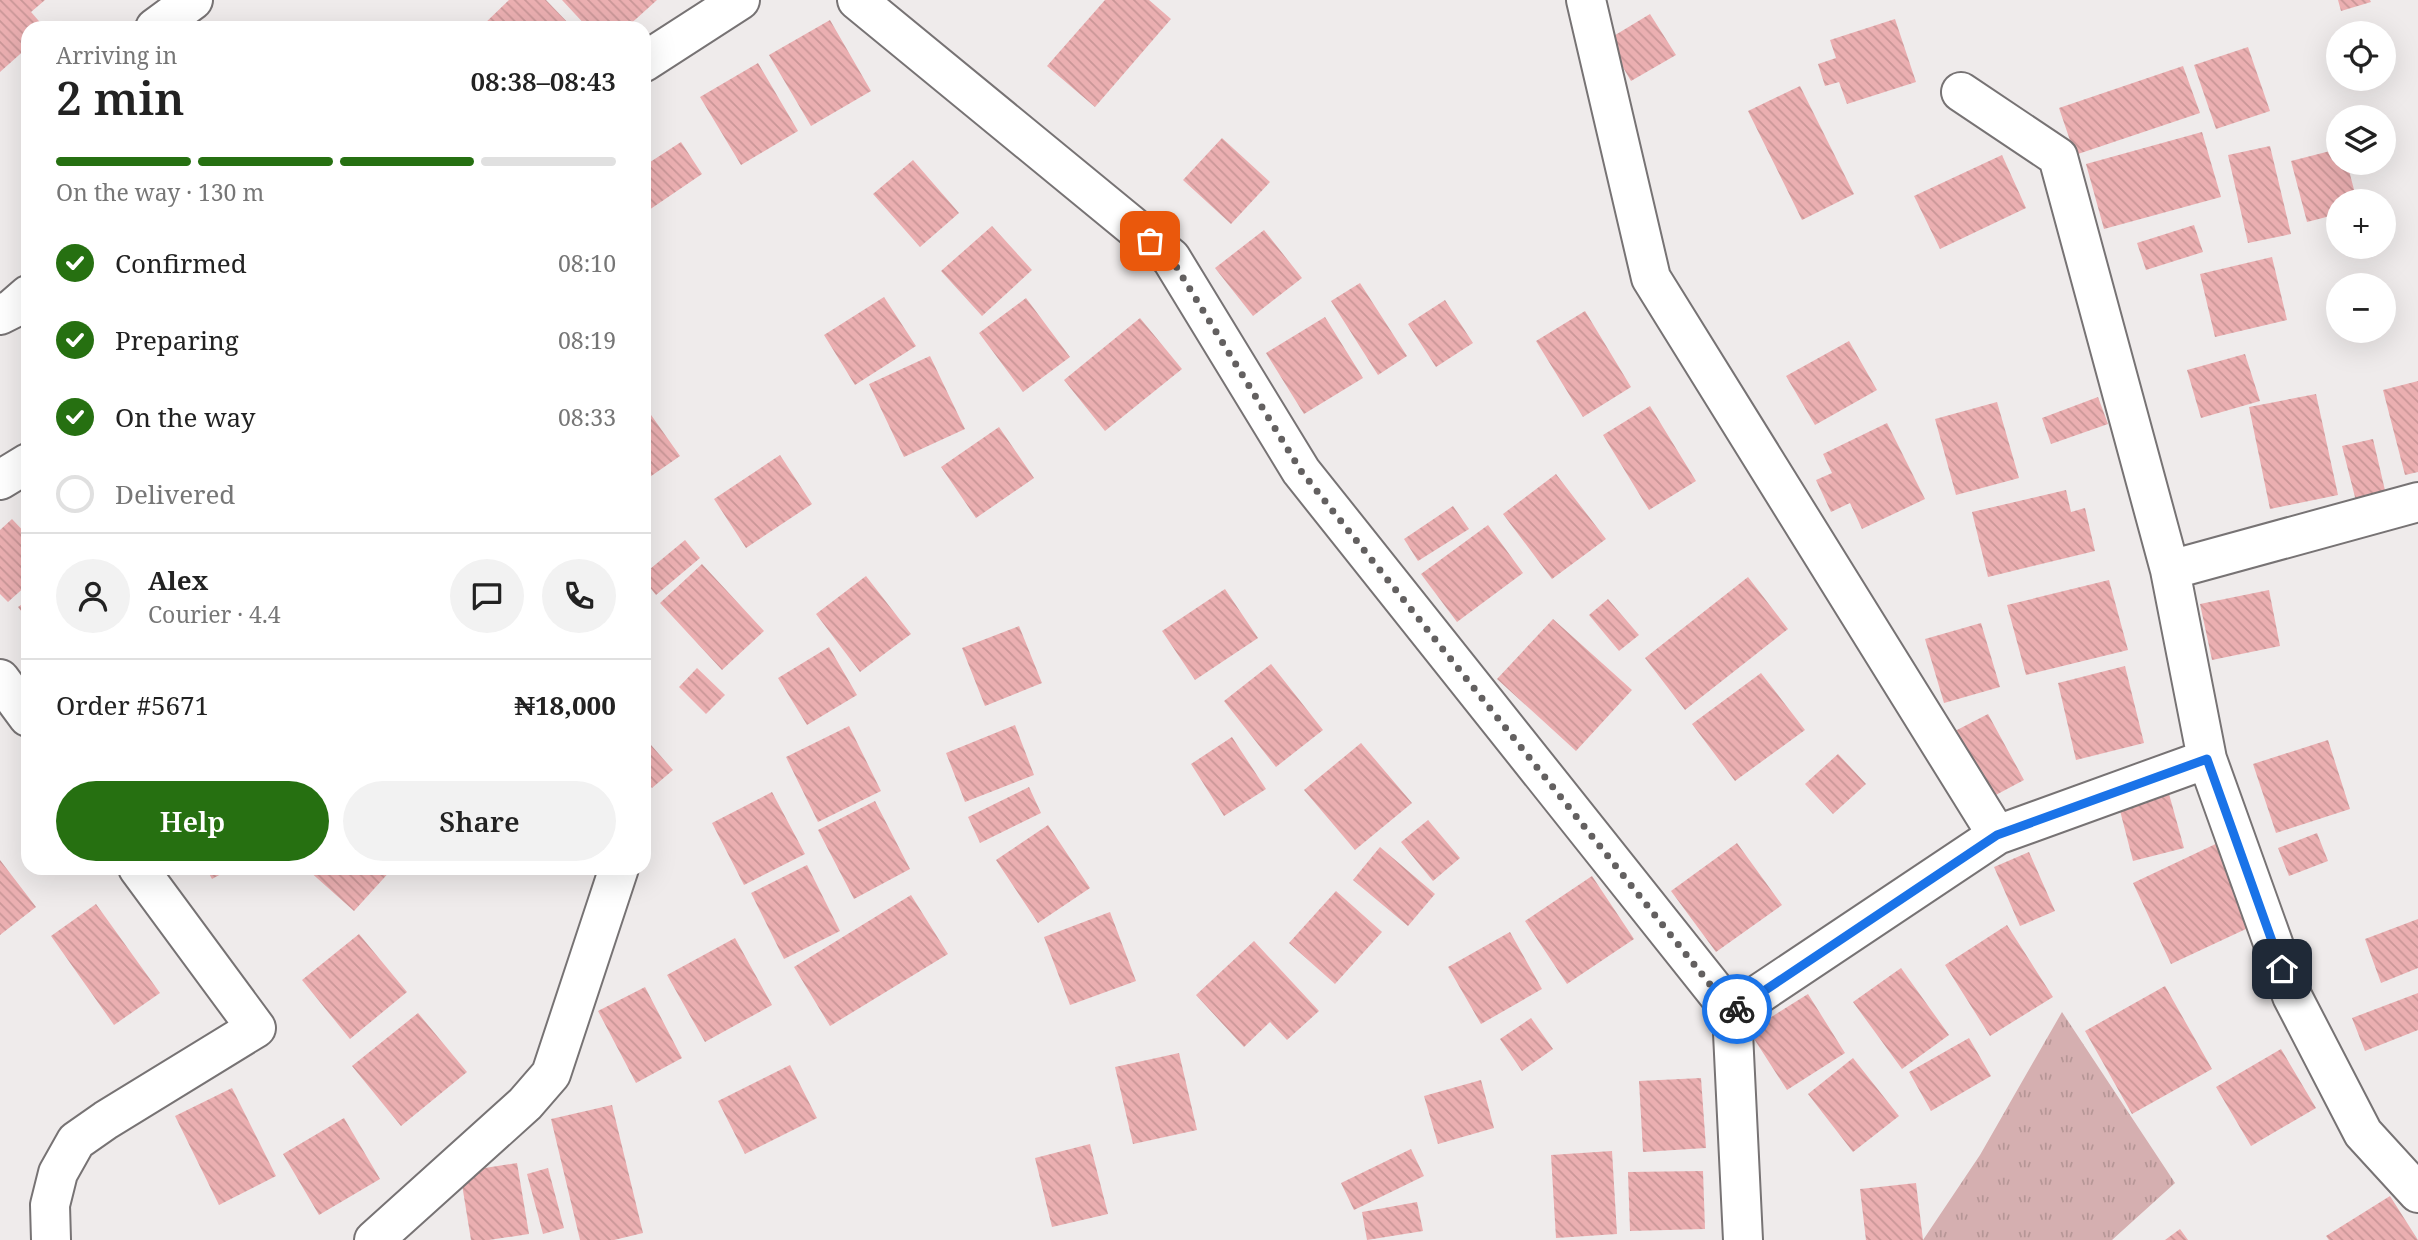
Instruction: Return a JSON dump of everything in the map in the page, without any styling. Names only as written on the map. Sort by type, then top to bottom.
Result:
[{"type":"street","points":[[164,21],[193,0]]},
{"type":"street","points":[[651,57],[740,0]]},
{"type":"street","points":[[857,0],[1171,258],[1301,471],[1732,1012],[1743,1240]]},
{"type":"street","points":[[1586,0],[1651,278],[1997,835]]},
{"type":"street","points":[[1961,92],[2058,157],[2170,570],[2207,759],[2292,996],[2363,1133],[2418,1193]]},
{"type":"street","points":[[0,480],[21,467]]},
{"type":"street","points":[[2170,570],[2418,502]]},
{"type":"street","points":[[1732,1012],[1997,835],[2207,759]]},
{"type":"street","points":[[51,1240],[50,1205],[55,1184],[58,1173],[76,1141],[256,1028],[143,875]]},
{"type":"street","points":[[374,1240],[526,1104],[551,1073],[617,875]]},
{"type":"green space","points":[[2062,1012],[2175,1183],[2112,1240],[1923,1240],[1980,1155]]},
{"type":"building","points":[[0,0],[45,0],[31,12],[39,21],[21,21],[21,53],[0,72]]},
{"type":"building","points":[[509,0],[546,0],[566,21],[487,21]]},
{"type":"building","points":[[562,0],[657,0],[634,21],[582,21]]},
{"type":"building","points":[[1105,0],[1149,0],[1171,19],[1095,107],[1047,66]]},
{"type":"building","points":[[2338,0],[2370,0],[2371,2],[2341,11]]},
{"type":"building","points":[[1650,14],[1676,55],[1631,81],[1607,40]]},
{"type":"building","points":[[1895,19],[1916,82],[1847,104],[1839,82],[1825,86],[1818,64],[1836,58],[1830,40]]},
{"type":"building","points":[[830,20],[871,91],[811,126],[769,55]]},
{"type":"building","points":[[2248,47],[2270,111],[2216,129],[2194,65]]},
{"type":"building","points":[[758,63],[798,131],[741,165],[700,97]]},
{"type":"building","points":[[2183,66],[2200,113],[2075,155],[2059,108]]},
{"type":"building","points":[[1800,86],[1854,194],[1802,220],[1748,111]]},
{"type":"building","points":[[2202,132],[2221,197],[2104,229],[2086,164]]},
{"type":"building","points":[[1222,138],[1270,182],[1231,224],[1183,180]]},
{"type":"building","points":[[681,142],[702,174],[651,209],[651,161]]},
{"type":"building","points":[[2270,146],[2291,234],[2248,243],[2228,155]]},
{"type":"building","points":[[2326,152],[2326,175],[2350,175],[2354,189],[2326,189],[2326,217],[2307,222],[2291,161]]},
{"type":"building","points":[[2002,155],[2026,208],[1940,249],[1914,196]]},
{"type":"building","points":[[913,160],[959,213],[920,247],[873,194]]},
{"type":"building","points":[[2194,225],[2203,252],[2146,270],[2137,243]]},
{"type":"building","points":[[992,226],[1032,270],[982,316],[941,271]]},
{"type":"building","points":[[1264,230],[1302,278],[1253,316],[1215,268]]},
{"type":"building","points":[[2272,257],[2287,320],[2215,337],[2200,274]]},
{"type":"building","points":[[1360,283],[1407,356],[1378,375],[1331,301]]},
{"type":"building","points":[[884,297],[916,346],[855,385],[824,335]]},
{"type":"building","points":[[1026,298],[1070,357],[1023,392],[979,333]]},
{"type":"building","points":[[1445,300],[1473,343],[1436,367],[1408,324]]},
{"type":"building","points":[[1585,311],[1631,387],[1583,417],[1536,341]]},
{"type":"building","points":[[1325,317],[1363,378],[1304,414],[1266,353]]},
{"type":"building","points":[[1140,318],[1182,369],[1105,431],[1064,380]]},
{"type":"building","points":[[1849,341],[1877,390],[1815,425],[1786,376]]},
{"type":"building","points":[[2245,354],[2260,401],[2201,418],[2187,370]]},
{"type":"building","points":[[930,356],[965,429],[904,457],[869,384]]},
{"type":"building","points":[[2418,381],[2418,472],[2405,475],[2383,390]]},
{"type":"building","points":[[2316,394],[2338,495],[2270,509],[2249,407]]},
{"type":"building","points":[[2098,397],[2108,424],[2051,444],[2042,418]]},
{"type":"building","points":[[1997,402],[2019,478],[1956,495],[1935,419]]},
{"type":"building","points":[[1650,406],[1696,481],[1649,510],[1603,435]]},
{"type":"building","points":[[651,415],[680,456],[651,476]]},
{"type":"building","points":[[1887,423],[1925,499],[1862,529],[1850,503],[1831,512],[1816,480],[1832,473],[1823,454]]},
{"type":"building","points":[[999,427],[1034,478],[976,518],[941,467]]},
{"type":"building","points":[[2373,439],[2387,499],[2357,505],[2342,446]]},
{"type":"building","points":[[780,455],[812,504],[746,548],[714,499]]},
{"type":"building","points":[[1556,474],[1606,539],[1552,579],[1503,514]]},
{"type":"building","points":[[2066,490],[2071,512],[2085,508],[2095,551],[1988,577],[1972,512]]},
{"type":"building","points":[[1453,506],[1469,529],[1418,561],[1404,539]]},
{"type":"building","points":[[12,519],[21,529],[21,590],[8,602],[0,594],[0,530]]},
{"type":"building","points":[[1488,525],[1523,573],[1457,622],[1421,574]]},
{"type":"building","points":[[685,540],[700,558],[656,595],[651,589],[651,568]]},
{"type":"building","points":[[702,564],[764,631],[722,670],[660,603]]},
{"type":"building","points":[[866,576],[911,634],[860,672],[816,614]]},
{"type":"building","points":[[1748,577],[1788,629],[1685,710],[1645,658]]},
{"type":"building","points":[[2109,580],[2128,650],[2026,675],[2007,605]]},
{"type":"building","points":[[1225,589],[1258,638],[1195,680],[1162,631]]},
{"type":"building","points":[[2269,590],[2280,646],[2212,660],[2200,604]]},
{"type":"building","points":[[1608,599],[1639,635],[1619,651],[1589,615]]},
{"type":"building","points":[[1553,619],[1632,690],[1576,751],[1497,679]]},
{"type":"building","points":[[1981,623],[2000,687],[1944,703],[1925,639]]},
{"type":"building","points":[[1019,626],[1042,683],[985,706],[962,648]]},
{"type":"building","points":[[829,647],[857,695],[807,725],[778,678]]},
{"type":"building","points":[[1271,664],[1323,730],[1276,767],[1224,701]]},
{"type":"building","points":[[2125,666],[2144,743],[2076,760],[2058,683]]},
{"type":"building","points":[[697,668],[725,695],[706,714],[679,687]]},
{"type":"building","points":[[1761,673],[1805,730],[1735,781],[1692,724]]},
{"type":"building","points":[[1988,714],[2024,780],[1992,797],[1955,731]]},
{"type":"building","points":[[1015,725],[1034,775],[965,802],[946,753]]},
{"type":"building","points":[[849,726],[881,791],[818,822],[786,757]]},
{"type":"building","points":[[1232,737],[1266,789],[1224,816],[1191,764]]},
{"type":"building","points":[[2328,740],[2350,809],[2276,833],[2253,764]]},
{"type":"building","points":[[1361,743],[1412,803],[1355,850],[1304,790]]},
{"type":"building","points":[[651,745],[673,770],[651,787]]},
{"type":"building","points":[[1838,754],[1866,784],[1833,814],[1805,784]]},
{"type":"building","points":[[2166,783],[2184,848],[2133,861],[2116,795]]},
{"type":"building","points":[[1029,787],[1041,813],[980,843],[968,817]]},
{"type":"building","points":[[772,792],[805,854],[744,885],[712,823]]},
{"type":"building","points":[[875,801],[910,869],[854,899],[818,830]]},
{"type":"building","points":[[1428,820],[1460,858],[1433,881],[1401,842]]},
{"type":"building","points":[[1048,825],[1090,888],[1038,923],[996,860]]},
{"type":"building","points":[[2317,833],[2328,861],[2289,876],[2278,848]]},
{"type":"building","points":[[2224,840],[2263,921],[2171,964],[2133,883]]},
{"type":"building","points":[[1737,843],[1782,905],[1716,952],[1671,891]]},
{"type":"building","points":[[1380,847],[1435,894],[1408,926],[1353,880]]},
{"type":"building","points":[[2029,852],[2055,911],[2020,926],[1994,867]]},
{"type":"building","points":[[0,860],[36,907],[0,935]]},
{"type":"building","points":[[807,865],[840,931],[784,959],[751,893]]},
{"type":"building","points":[[314,875],[387,875],[354,911]]},
{"type":"building","points":[[1592,876],[1634,939],[1567,984],[1525,921]]},
{"type":"building","points":[[1336,891],[1382,932],[1335,984],[1289,943]]},
{"type":"building","points":[[911,895],[948,954],[830,1026],[794,967]]},
{"type":"building","points":[[96,904],[160,993],[114,1025],[51,936]]},
{"type":"building","points":[[1110,912],[1136,981],[1070,1005],[1044,937]]},
{"type":"building","points":[[2418,919],[2418,968],[2381,983],[2365,939]]},
{"type":"building","points":[[2007,925],[2053,997],[1990,1036],[1945,965]]},
{"type":"building","points":[[1510,932],[1542,989],[1481,1024],[1448,967]]},
{"type":"building","points":[[359,934],[407,992],[350,1039],[302,980]]},
{"type":"building","points":[[735,938],[772,1005],[705,1042],[667,975]]},
{"type":"building","points":[[1254,941],[1319,1011],[1287,1040],[1270,1022],[1244,1047],[1196,995]]},
{"type":"building","points":[[1901,968],[1949,1035],[1902,1069],[1853,1002]]},
{"type":"building","points":[[2165,986],[2212,1069],[2132,1114],[2085,1031]]},
{"type":"building","points":[[645,987],[682,1058],[636,1083],[598,1011]]},
{"type":"building","points":[[2418,993],[2418,1030],[2365,1051],[2352,1018]]},
{"type":"building","points":[[1808,994],[1845,1053],[1787,1090],[1749,1031]]},
{"type":"building","points":[[418,1013],[467,1072],[401,1126],[352,1066]]},
{"type":"building","points":[[1531,1018],[1553,1049],[1522,1071],[1500,1039]]},
{"type":"building","points":[[1969,1038],[1991,1076],[1931,1111],[1909,1072]]},
{"type":"building","points":[[2281,1049],[2316,1108],[2251,1146],[2216,1087]]},
{"type":"building","points":[[1179,1053],[1197,1130],[1133,1144],[1115,1067]]},
{"type":"building","points":[[1853,1058],[1899,1116],[1853,1152],[1808,1094]]},
{"type":"building","points":[[790,1065],[817,1118],[745,1154],[718,1101]]},
{"type":"building","points":[[1701,1078],[1706,1148],[1643,1152],[1639,1081]]},
{"type":"building","points":[[1481,1080],[1494,1128],[1438,1144],[1424,1096]]},
{"type":"building","points":[[232,1088],[276,1176],[219,1205],[175,1116]]},
{"type":"building","points":[[612,1105],[643,1233],[614,1240],[580,1240],[551,1119]]},
{"type":"building","points":[[344,1118],[380,1179],[319,1215],[283,1154]]},
{"type":"building","points":[[1090,1144],[1108,1214],[1052,1227],[1035,1158]]},
{"type":"building","points":[[1411,1149],[1424,1176],[1354,1210],[1341,1183]]},
{"type":"building","points":[[1612,1151],[1617,1234],[1556,1238],[1551,1155]]},
{"type":"building","points":[[517,1163],[529,1234],[471,1240],[460,1172]]},
{"type":"building","points":[[548,1168],[564,1228],[543,1234],[527,1174]]},
{"type":"building","points":[[1703,1171],[1705,1229],[1630,1231],[1628,1172]]},
{"type":"building","points":[[1916,1183],[1923,1240],[1866,1240],[1860,1189]]},
{"type":"building","points":[[2390,1196],[2418,1240],[2329,1240],[2326,1236]]},
{"type":"building","points":[[1417,1202],[1423,1231],[1367,1240],[1362,1212]]},
{"type":"building","points":[[2180,1229],[2188,1240],[2165,1240]]},
{"type":"way so far","points":[[1150,241],[1171,258],[1301,471],[1732,1012],[1737,1009]]},
{"type":"route","points":[[1737,1009],[1997,835],[2207,759],[2282,969]]}]
